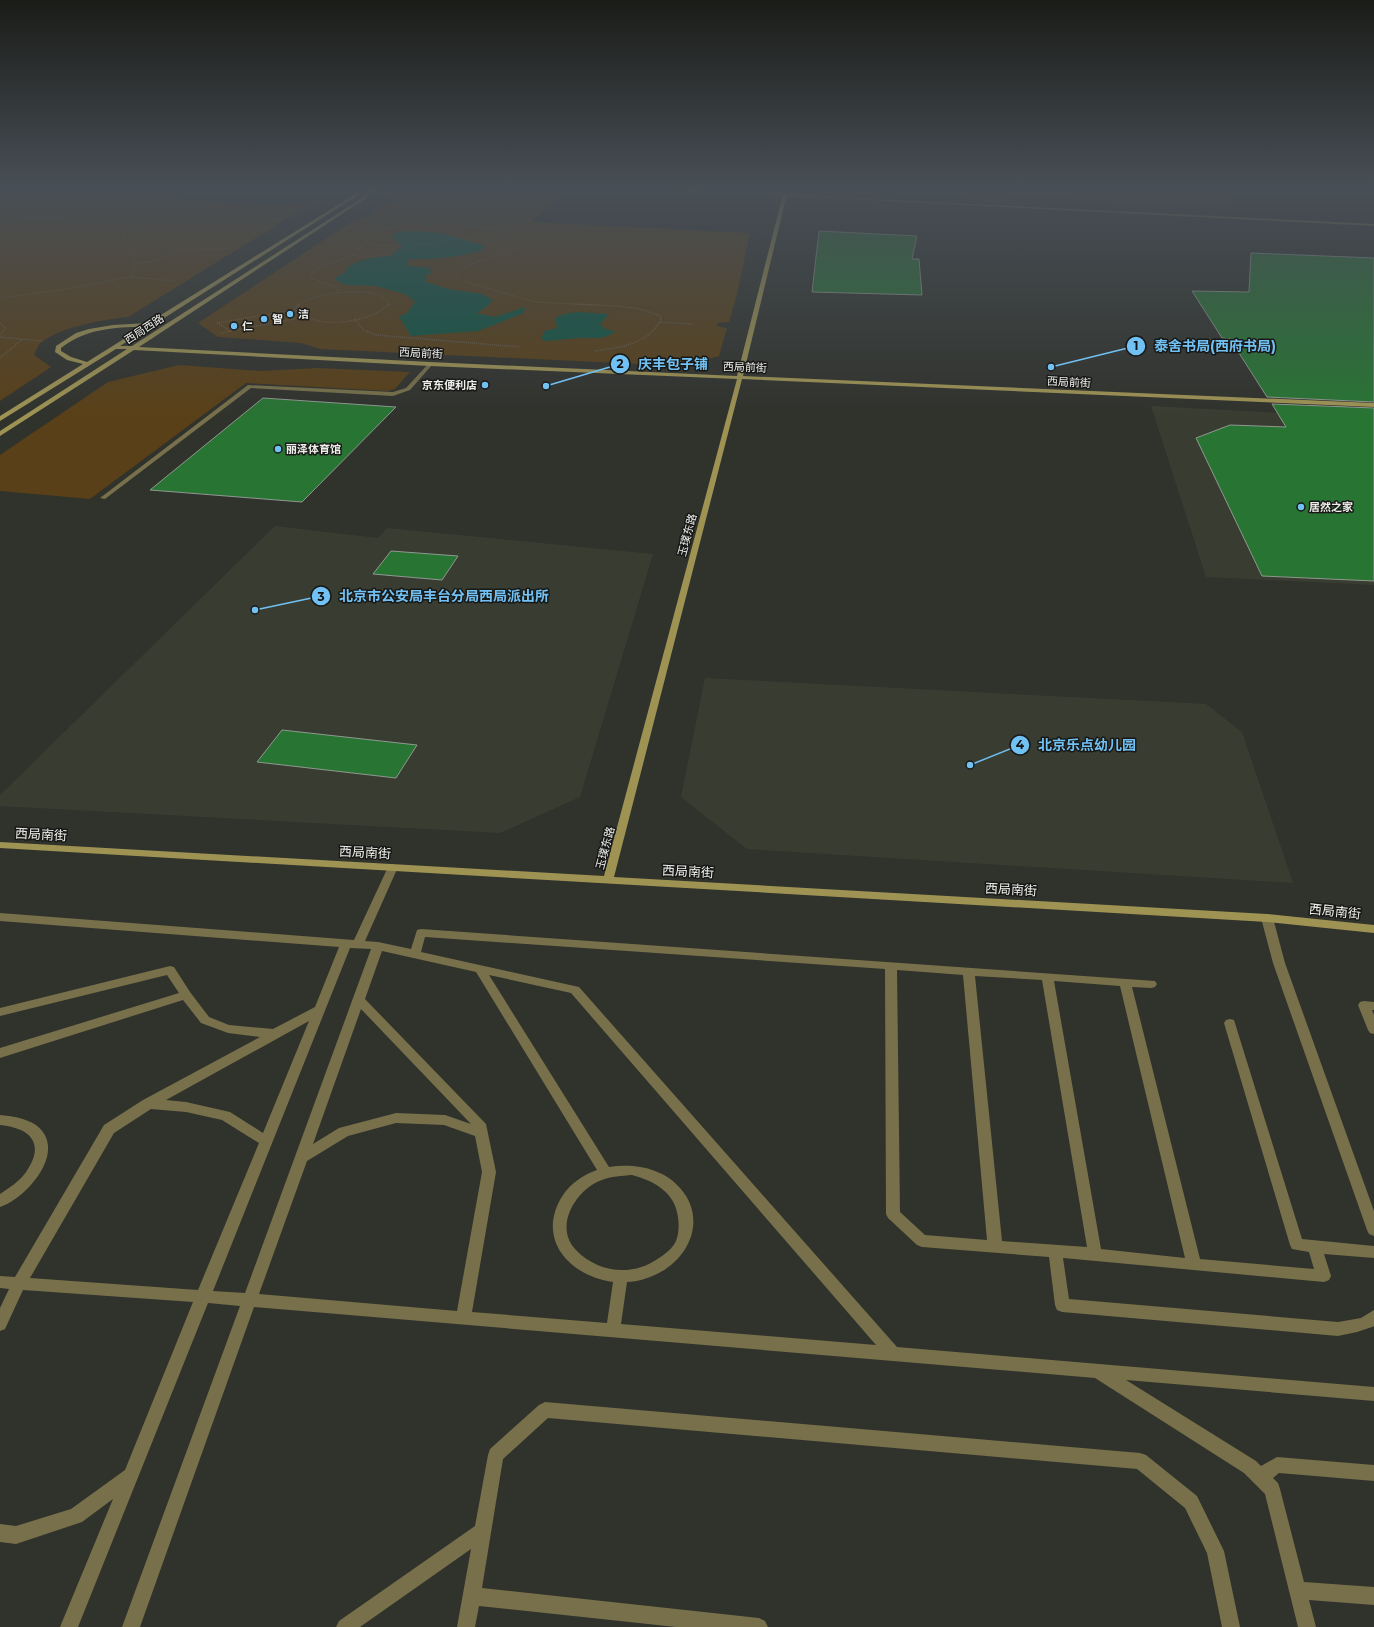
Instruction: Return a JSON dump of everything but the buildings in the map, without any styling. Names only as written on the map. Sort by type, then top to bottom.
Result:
[{"type":"street","name":"西局西路","points":[[0,419],[245,265]]},
{"type":"street","name":"西局西路","points":[[0,434],[261,265]]},
{"type":"street","name":"玉璞东路","points":[[608,880],[740,377],[768,265]]},
{"type":"street","points":[[88,364],[62,356],[58,352],[58,347],[71,337],[93,330],[122,326],[150,325]]},
{"type":"street","name":"西局前街","points":[[115,347],[430,364],[1374,405]]},
{"type":"street","points":[[103,498],[250,386],[393,394],[408,389],[430,364]]},
{"type":"street","name":"西局南街","points":[[0,845],[1267,918],[1374,929]]},
{"type":"street","points":[[69,1627],[320,1009],[352,944],[393,867]]},
{"type":"street","points":[[0,918],[378,946],[575,990],[893,1354]]},
{"type":"street","points":[[1267,918],[1279,962],[1374,1230]]},
{"type":"street","points":[[415,954],[421,933],[1151,984]]},
{"type":"street","points":[[131,1627],[378,946]]},
{"type":"street","points":[[891,966],[893,1214],[922,1241],[1095,1254],[1194,1265],[1324,1276],[1314,1246]]},
{"type":"street","points":[[479,968],[606,1173]]},
{"type":"street","points":[[0,1012],[170,970],[186,995],[205,1020],[228,1029],[275,1034]]},
{"type":"street","points":[[968,972],[995,1246]]},
{"type":"street","points":[[1047,977],[1095,1254]]},
{"type":"street","points":[[1125,982],[1194,1265]]},
{"type":"street","points":[[0,1053],[186,995]]},
{"type":"street","points":[[359,1000],[479,1124],[490,1172],[463,1318]]},
{"type":"street","points":[[1374,1006],[1364,1005],[1374,1030]]},
{"type":"street","points":[[0,1324],[19,1284],[109,1129],[148,1104],[320,1009]]},
{"type":"street","points":[[1230,1023],[1297,1245],[1374,1252]]},
{"type":"street","points":[[148,1104],[186,1107],[225,1116],[266,1141]]},
{"type":"street","points":[[301,1158],[344,1132],[396,1118],[445,1120],[481,1133]]},
{"type":"street","points":[[0,1120],[13,1120],[27,1125],[37,1134],[42,1145],[39,1161],[30,1177],[15,1192],[0,1201]]},
{"type":"street","points":[[632,1170],[651,1174],[667,1183],[679,1196],[686,1212],[686,1229],[681,1246],[669,1260],[652,1271],[630,1277],[621,1277],[606,1276],[586,1269],[570,1256],[561,1239],[559,1220],[565,1203],[578,1187],[594,1177],[606,1173],[612,1171],[632,1170]]},
{"type":"street","points":[[1055,1251],[1062,1305],[1338,1329],[1358,1325],[1371,1320],[1374,1317]]},
{"type":"street","points":[[612,1330],[621,1277]]},
{"type":"street","points":[[0,1282],[202,1298],[250,1300],[1374,1394]]},
{"type":"street","points":[[1098,1371],[1250,1467],[1272,1489],[1307,1627]]},
{"type":"street","points":[[466,1627],[496,1455],[545,1410],[1140,1461],[1191,1502],[1215,1551],[1231,1627]]},
{"type":"street","points":[[1260,1477],[1277,1466],[1374,1473]]},
{"type":"street","points":[[0,1533],[16,1535],[76,1516],[131,1476]]},
{"type":"street","points":[[345,1627],[482,1532]]},
{"type":"street","points":[[1297,1590],[1374,1596]]},
{"type":"street","points":[[471,1596],[759,1627]]},
{"type":"path","points":[[130,277],[134,272],[136,265]]},
{"type":"path","points":[[324,265],[310,276],[315,281],[336,287],[339,293]]},
{"type":"path","points":[[473,265],[464,268],[456,273],[455,276],[466,282],[535,302],[606,306],[650,312],[660,316],[660,322],[647,336],[630,344],[612,349],[590,351]]},
{"type":"path","points":[[0,298],[61,290],[130,277],[176,281]]},
{"type":"path","points":[[339,293],[370,294],[381,296],[388,300],[390,304],[386,309],[378,314],[355,319],[332,321],[304,317],[297,314],[294,310],[296,305],[313,297],[339,293]]},
{"type":"path","points":[[230,331],[218,323],[294,310]]},
{"type":"path","points":[[214,335],[304,317]]},
{"type":"path","points":[[355,319],[358,328],[376,335],[451,340],[525,348]]},
{"type":"path","points":[[660,322],[693,324]]},
{"type":"path","points":[[0,323],[6,328],[0,336],[63,342]]},
{"type":"path","points":[[0,358],[13,346],[24,339]]},
{"type":"shaded area","points":[[0,265],[212,265],[128,317],[83,325],[51,336],[39,344],[34,355],[51,367],[0,401]]},
{"type":"shaded area","points":[[286,265],[743,265],[729,322],[717,323],[717,326],[727,328],[719,356],[681,366],[320,349],[301,343],[218,337],[198,323]]},
{"type":"shaded area","points":[[351,265],[407,265],[432,268],[428,270],[433,273],[426,275],[426,282],[448,289],[482,294],[493,300],[487,307],[476,313],[495,317],[525,307],[524,313],[478,331],[411,336],[399,317],[408,312],[415,302],[405,294],[376,286],[346,285],[334,279],[346,272],[347,268]]},
{"type":"shaded area","points":[[578,312],[609,314],[600,324],[605,329],[615,331],[607,336],[598,338],[545,341],[541,338],[545,331],[557,328],[555,318],[564,314]]},
{"type":"shaded area","points":[[179,365],[261,371],[317,368],[410,372],[395,389],[388,391],[246,383],[90,499],[0,491],[0,455],[108,382]]},
{"type":"shaded area","name":"居然之家","points":[[1151,406],[1374,418],[1374,585],[1206,577]]},
{"type":"shaded area","points":[[275,526],[378,538],[387,528],[653,554],[580,797],[500,833],[0,806],[0,795]]},
{"type":"shaded area","points":[[705,678],[1206,704],[1242,732],[1293,883],[747,849],[681,797]]},
{"type":"place","name":"洁","points":[[290,314]]},
{"type":"place","name":"智","points":[[264,319]]},
{"type":"place","name":"仁","points":[[234,326]]},
{"type":"place","name":"泰舍书局(西府书局)","points":[[1051,367]]},
{"type":"place","name":"京东便利店","points":[[485,385]]},
{"type":"place","name":"庆丰包子铺","points":[[546,386]]},
{"type":"place","name":"丽泽体育馆","points":[[278,449]]},
{"type":"place","name":"居然之家","points":[[1301,507]]},
{"type":"place","name":"北京市公安局丰台分局西局派出所","points":[[255,610]]},
{"type":"place","name":"北京乐点幼儿园","points":[[970,765]]}]
